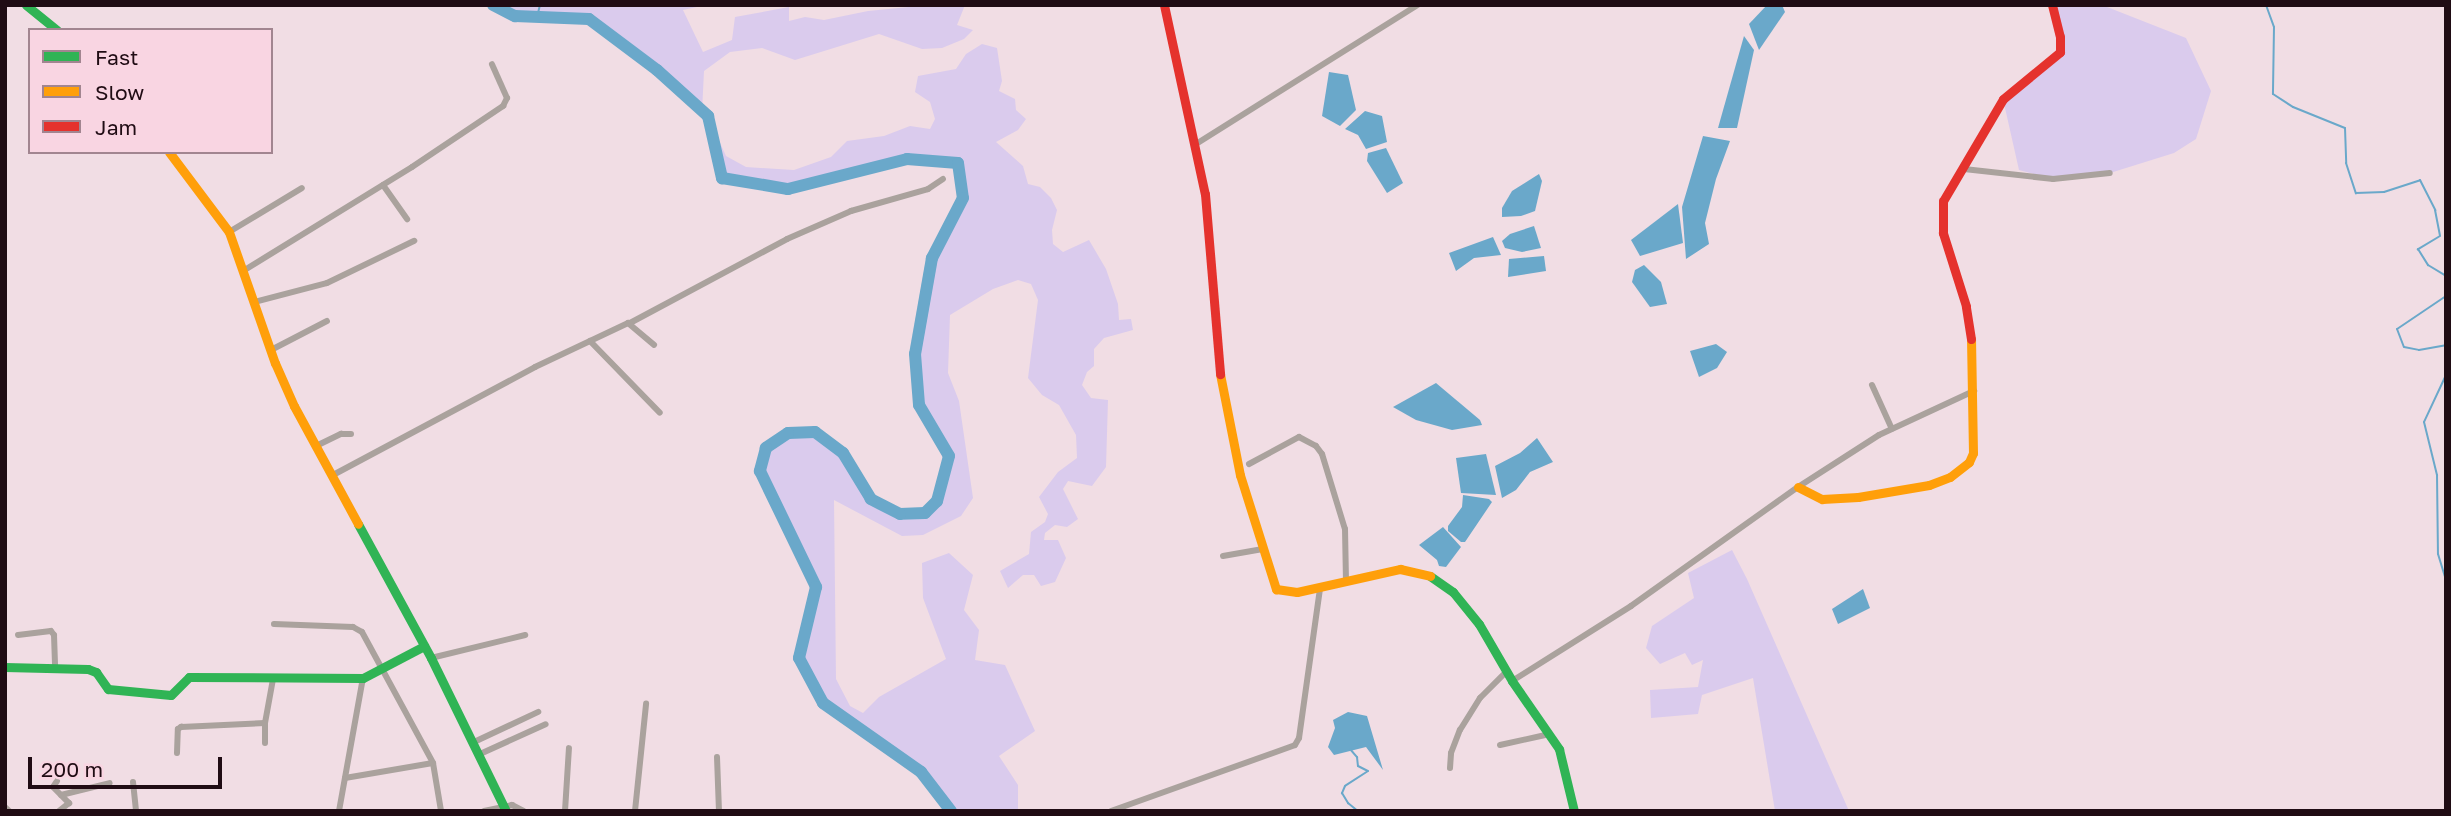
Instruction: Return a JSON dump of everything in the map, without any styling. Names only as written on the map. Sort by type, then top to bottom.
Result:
[{"type":"street","points":[[26,5],[55,28]]},
{"type":"street","points":[[1164,5],[1174,60],[1196,144],[1212,252],[1216,345],[1227,419],[1240,475],[1276,589],[1283,592],[1320,588],[1400,569],[1430,576],[1465,604],[1512,681],[1550,734],[1566,772],[1574,811]]},
{"type":"street","points":[[1196,144],[1283,93],[1418,5]]},
{"type":"street","points":[[1798,487],[1822,499],[1915,489],[1950,477],[1969,462],[1973,453],[1974,391],[1966,306],[1944,233],[1941,212],[1948,190],[1964,169],[2006,94],[2060,52],[2060,37],[2052,5]]},
{"type":"street","points":[[243,271],[503,106],[505,93],[492,64]]},
{"type":"street","points":[[170,154],[229,232],[271,351],[316,446],[431,658],[506,809]]},
{"type":"street","points":[[1964,169],[2053,179],[2110,173]]},
{"type":"street","points":[[333,475],[590,341],[631,323],[787,239],[851,211],[928,189],[943,179]]},
{"type":"street","points":[[383,184],[407,219]]},
{"type":"street","points":[[229,232],[302,188]]},
{"type":"street","points":[[254,302],[327,283],[414,241]]},
{"type":"street","points":[[271,351],[327,321]]},
{"type":"street","points":[[631,323],[654,345]]},
{"type":"street","points":[[590,341],[660,413]]},
{"type":"street","points":[[1872,385],[1892,429]]},
{"type":"street","points":[[1512,681],[1631,606],[1798,487],[1892,429],[1974,391]]},
{"type":"street","points":[[316,446],[341,434],[351,435]]},
{"type":"street","points":[[1249,464],[1299,437],[1316,446],[1322,454],[1345,529],[1346,581]]},
{"type":"street","points":[[1223,556],[1262,548]]},
{"type":"street","points":[[1111,811],[1295,745],[1299,738],[1320,588]]},
{"type":"street","points":[[274,624],[357,628],[433,763],[441,811]]},
{"type":"street","points":[[18,635],[51,631],[54,635],[55,668]]},
{"type":"street","points":[[431,658],[525,635]]},
{"type":"street","points":[[5,667],[89,669],[96,672],[104,688],[139,694],[171,695],[189,677],[363,678],[424,646]]},
{"type":"street","points":[[1450,768],[1451,753],[1460,730],[1480,698],[1507,671]]},
{"type":"street","points":[[339,811],[363,678]]},
{"type":"street","points":[[265,744],[265,723],[273,679]]},
{"type":"street","points":[[635,811],[646,704]]},
{"type":"street","points":[[474,742],[538,712]]},
{"type":"street","points":[[177,753],[178,729],[181,727],[265,723]]},
{"type":"street","points":[[480,754],[547,724]]},
{"type":"street","points":[[1500,745],[1550,734]]},
{"type":"street","points":[[565,811],[569,748]]},
{"type":"street","points":[[717,757],[719,811]]},
{"type":"street","points":[[345,778],[433,763]]},
{"type":"street","points":[[57,781],[52,786],[69,803],[60,811]]},
{"type":"street","points":[[133,782],[136,811]]},
{"type":"street","points":[[61,795],[110,783]]},
{"type":"street","points":[[484,811],[517,806],[524,811]]},
{"type":"street","points":[[5,807],[9,811]]},
{"type":"shaded area","points":[[493,5],[706,5],[683,10],[703,52],[732,40],[735,17],[789,7],[789,21],[805,17],[824,20],[868,11],[929,5],[965,5],[957,25],[973,30],[964,39],[942,48],[922,49],[879,34],[795,60],[762,48],[730,52],[704,71],[702,112],[589,19],[515,16]]},
{"type":"shaded area","points":[[2052,5],[2102,5],[2186,38],[2211,91],[2196,139],[2174,153],[2110,173],[2053,179],[2019,170],[2003,99],[2058,55]]},
{"type":"shaded area","points":[[982,44],[997,48],[1002,81],[999,91],[1015,99],[1016,110],[1026,119],[1018,130],[996,142],[1023,166],[1028,184],[1040,187],[1051,198],[1057,210],[1052,230],[1053,244],[1063,252],[1089,240],[1106,269],[1118,304],[1119,320],[1131,319],[1133,330],[1104,338],[1094,349],[1094,366],[1087,372],[1082,385],[1091,398],[1108,400],[1106,467],[1092,486],[1068,481],[1063,489],[1078,519],[1067,527],[1055,525],[1045,533],[1044,540],[1058,540],[1066,558],[1055,582],[1041,586],[1034,575],[1023,575],[1008,588],[1000,571],[1029,554],[1031,532],[1045,522],[1048,514],[1039,497],[1058,472],[1077,458],[1076,435],[1059,405],[1042,395],[1028,378],[1038,300],[1031,284],[1018,280],[993,289],[950,315],[948,373],[959,401],[973,498],[961,516],[923,535],[902,536],[834,500],[836,679],[850,706],[863,713],[879,697],[946,659],[923,598],[922,563],[949,553],[973,575],[964,610],[979,630],[975,660],[1005,665],[1035,731],[999,756],[1018,785],[1018,811],[956,811],[926,770],[856,721],[823,703],[799,658],[816,587],[760,471],[766,448],[788,433],[815,432],[843,453],[871,499],[900,514],[925,513],[937,501],[949,456],[919,405],[915,354],[932,258],[963,198],[958,163],[907,159],[788,189],[722,178],[708,116],[726,156],[746,167],[794,170],[831,157],[847,141],[884,136],[910,126],[930,129],[935,119],[930,102],[915,92],[918,76],[956,69],[966,54]]},
{"type":"shaded area","points":[[1732,550],[1849,811],[1775,811],[1753,678],[1702,695],[1698,714],[1651,718],[1650,690],[1698,687],[1703,660],[1692,665],[1685,653],[1660,664],[1646,648],[1652,626],[1694,598],[1688,573]]},
{"type":"water","points":[[1767,5],[1782,5],[1785,12],[1759,50],[1749,24]]},
{"type":"water","points":[[1744,36],[1754,50],[1737,128],[1718,128]]},
{"type":"water","points":[[1329,72],[1348,75],[1356,110],[1340,126],[1322,116]]},
{"type":"water","points":[[1365,111],[1382,116],[1387,142],[1366,149],[1358,135],[1345,129]]},
{"type":"water","points":[[1703,136],[1730,141],[1716,179],[1705,223],[1709,244],[1686,259],[1682,207]]},
{"type":"water","points":[[1386,148],[1403,183],[1387,193],[1367,161],[1368,153]]},
{"type":"water","points":[[1539,174],[1542,181],[1535,211],[1521,216],[1502,217],[1502,208],[1512,191]]},
{"type":"water","points":[[1678,204],[1683,243],[1640,256],[1631,240]]},
{"type":"water","points":[[1534,226],[1541,248],[1522,252],[1505,248],[1502,241],[1510,234]]},
{"type":"water","points":[[1493,237],[1501,255],[1474,258],[1456,271],[1449,253]]},
{"type":"water","points":[[1544,256],[1546,271],[1508,277],[1509,259]]},
{"type":"water","points":[[1644,265],[1661,282],[1667,304],[1650,307],[1632,282],[1635,270]]},
{"type":"water","points":[[1716,344],[1727,352],[1717,368],[1699,377],[1690,351]]},
{"type":"water","points":[[1436,383],[1480,420],[1482,425],[1452,430],[1416,420],[1393,407]]},
{"type":"water","points":[[1537,438],[1553,462],[1530,472],[1516,490],[1502,498],[1495,466],[1520,453]]},
{"type":"water","points":[[1486,454],[1496,495],[1461,493],[1456,458]]},
{"type":"water","points":[[1463,495],[1489,499],[1492,502],[1465,542],[1461,542],[1448,531],[1448,526],[1462,507]]},
{"type":"water","points":[[1443,527],[1461,547],[1446,567],[1439,566],[1437,560],[1419,545]]},
{"type":"water","points":[[1863,589],[1870,608],[1838,624],[1832,609]]},
{"type":"water","points":[[1348,712],[1367,716],[1383,770],[1366,747],[1334,755],[1328,747],[1335,728],[1333,720]]},
{"type":"waterway","points":[[493,5],[515,16],[589,19],[657,70],[708,116],[722,178],[788,189],[907,159],[958,163],[963,198],[932,258],[915,354],[919,405],[949,456],[937,501],[925,513],[900,514],[871,499],[843,453],[815,432],[788,433],[766,448],[760,471],[816,587],[799,658],[823,703],[921,772],[951,811]]},
{"type":"waterway","points":[[537,17],[540,5]]},
{"type":"waterway","points":[[2266,5],[2274,27],[2273,94],[2293,107],[2345,128],[2346,163],[2356,193],[2384,192],[2420,180],[2435,210],[2440,236],[2418,249],[2428,265],[2446,276]]},
{"type":"waterway","points":[[2446,296],[2397,329],[2404,347],[2419,350],[2446,345]]},
{"type":"waterway","points":[[2446,375],[2424,422],[2437,475],[2438,554],[2446,580]]},
{"type":"waterway","points":[[1350,749],[1357,757],[1358,766],[1368,771],[1345,786],[1342,793],[1348,803],[1358,811]]},
{"type":"traffic: fast","points":[[26,5],[55,28]]},
{"type":"traffic: fast","points":[[358,524],[431,658],[506,811]]},
{"type":"traffic: fast","points":[[1430,576],[1453,592],[1479,624],[1512,681],[1559,749],[1574,811]]},
{"type":"traffic: fast","points":[[5,667],[88,669],[96,672],[108,689],[171,695],[189,677],[363,678],[424,646]]},
{"type":"traffic: slow","points":[[170,154],[229,232],[275,363],[294,406],[358,524]]},
{"type":"traffic: slow","points":[[1798,487],[1822,499],[1858,497],[1929,485],[1950,477],[1969,462],[1973,453],[1971,339]]},
{"type":"traffic: slow","points":[[1220,374],[1240,475],[1276,589],[1297,592],[1400,569],[1430,576]]},
{"type":"traffic: jam","points":[[1164,5],[1205,194],[1220,374]]},
{"type":"traffic: jam","points":[[1971,339],[1966,306],[1943,233],[1943,201],[2003,99],[2060,52],[2060,37],[2052,5]]}]
